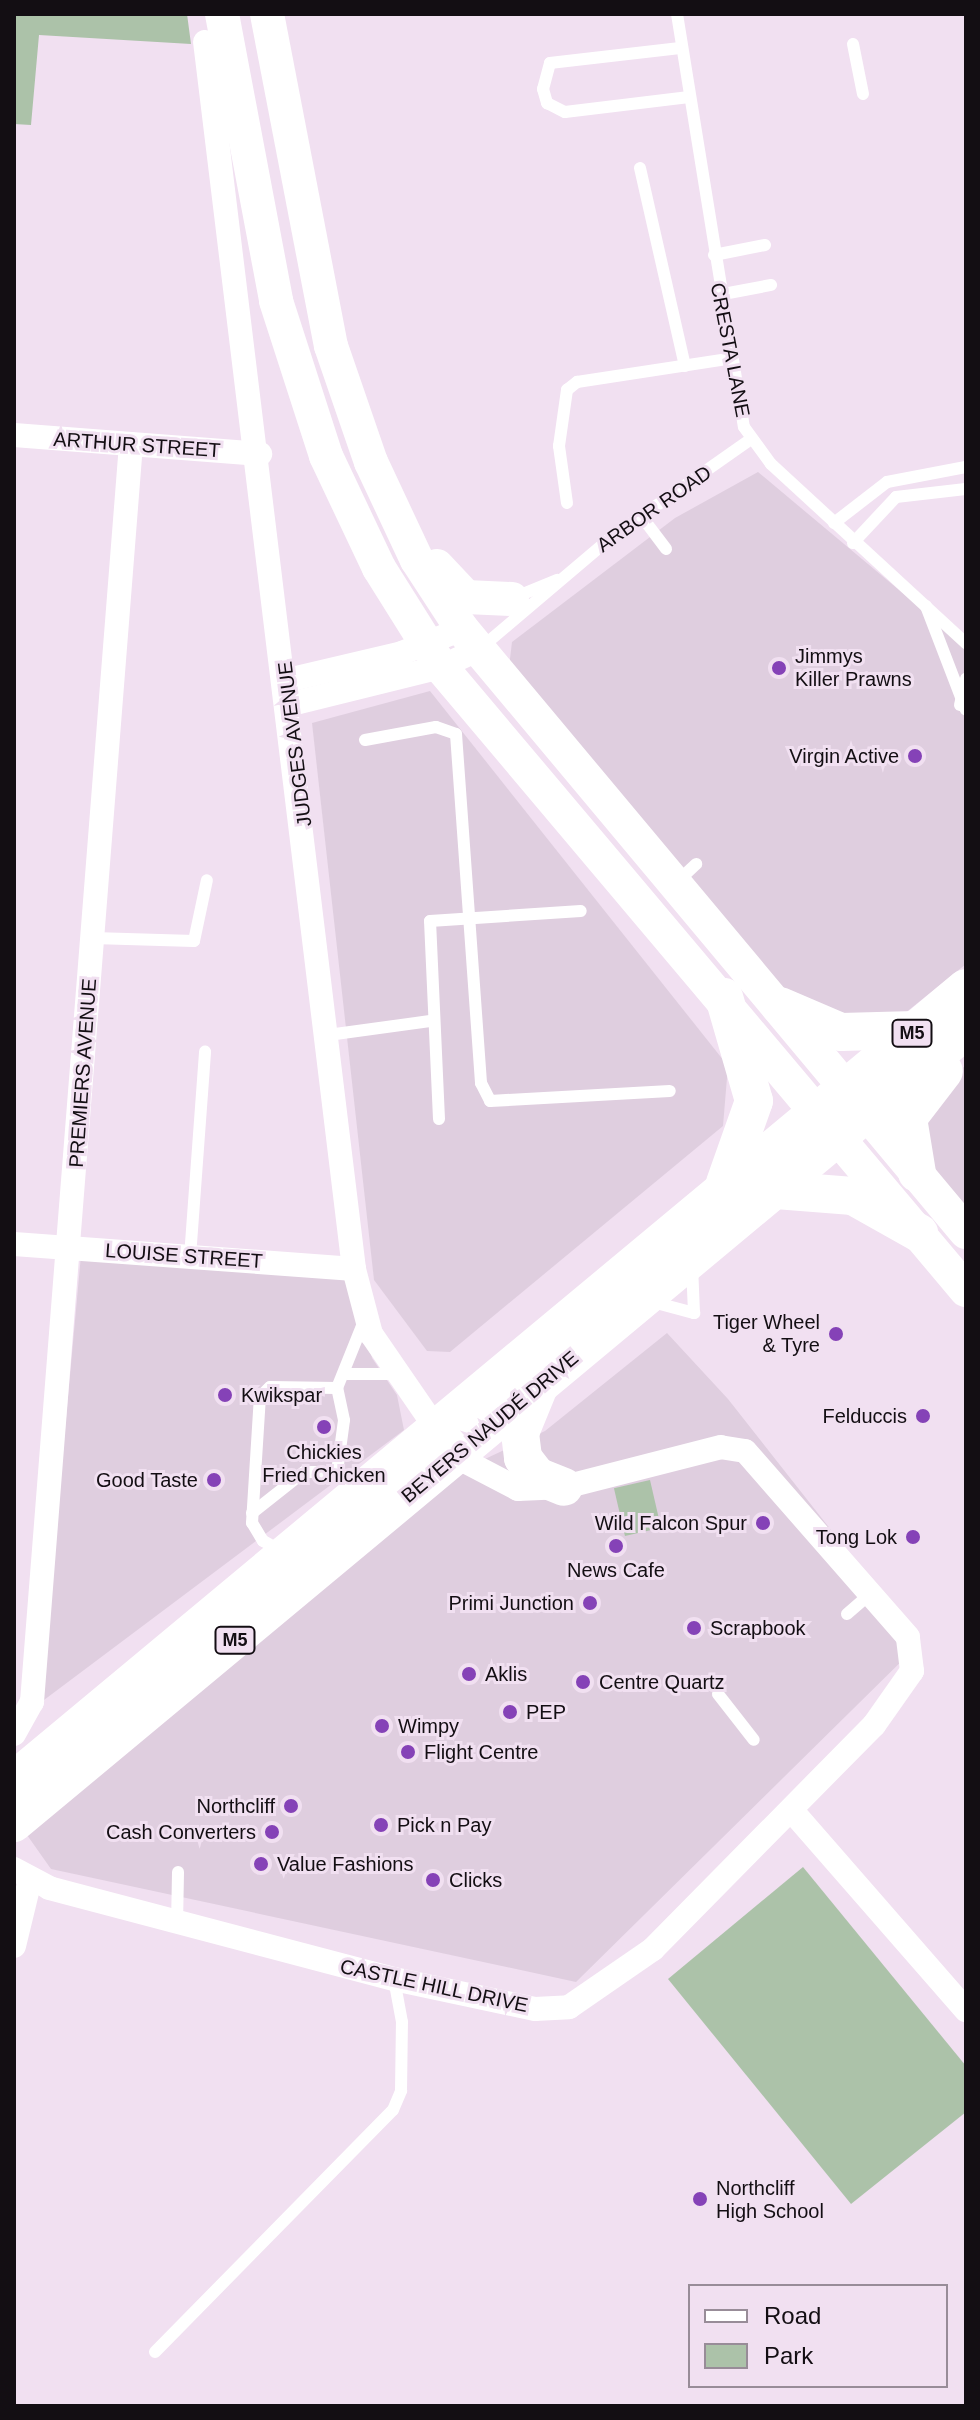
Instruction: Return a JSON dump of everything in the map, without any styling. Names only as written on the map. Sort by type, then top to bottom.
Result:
[{"type":"main road","points":[[267,14],[320,305],[396,522],[483,622],[686,874],[780,1006],[860,1099],[966,1232]]},
{"type":"main road","name":"JUDGES AVENUE","points":[[214,28],[276,301],[304,394],[379,568],[433,657],[724,997],[966,1290]]},
{"type":"main road","points":[[396,522],[466,597],[483,622]]},
{"type":"main road","name":"BEYERS NAUDÉ DRIVE","points":[[860,1099],[915,1030],[966,988]]},
{"type":"main road","points":[[720,1193],[754,1101],[724,997]]},
{"type":"main road","points":[[780,1006],[850,1034],[915,1030]]},
{"type":"main road","name":"BEYERS NAUDÉ DRIVE","points":[[14,1823],[720,1193],[827,1125],[860,1099],[966,1030]]},
{"type":"main road","points":[[917,1173],[908,1118],[966,1039]]},
{"type":"main road","name":"BEYERS NAUDÉ DRIVE","points":[[14,1780],[285,1553],[443,1442],[539,1386],[776,1190],[827,1125]]},
{"type":"main road","points":[[776,1190],[844,1193],[919,1233]]},
{"type":"main road","points":[[539,1386],[520,1433],[523,1458],[537,1476],[564,1487]]},
{"type":"street","name":"JUDGES AVENUE","points":[[214,28],[354,1269],[365,1318],[391,1374],[443,1442]]},
{"type":"street","name":"ARTHUR STREET","points":[[14,435],[260,454]]},
{"type":"street","name":"PREMIERS AVENUE","points":[[14,1734],[32,1702],[131,444]]},
{"type":"street","name":"ARBOR ROAD","points":[[291,704],[433,657],[483,622]]},
{"type":"street","name":"ARBOR ROAD","points":[[288,680],[433,657]]},
{"type":"street","name":"LOUISE STREET","points":[[14,1244],[354,1269]]},
{"type":"street","name":"CASTLE HILL DRIVE","points":[[22,1875],[177,1925],[394,1979],[535,2009],[584,2002],[653,1949],[793,1812],[908,1682],[908,1637],[739,1449],[564,1487],[518,1489],[443,1442]]},
{"type":"street","points":[[793,1812],[966,2010]]},
{"type":"street","points":[[14,1946],[22,1875]]},
{"type":"lane","name":"CRESTA LANE","points":[[677,14],[728,359],[751,439],[853,543],[966,643]]},
{"type":"lane","points":[[853,44],[863,94]]},
{"type":"lane","points":[[680,48],[550,63],[543,89],[547,103],[565,112],[689,97]]},
{"type":"lane","points":[[640,168],[685,366]]},
{"type":"lane","points":[[714,255],[765,245]]},
{"type":"lane","points":[[718,295],[771,285]]},
{"type":"lane","points":[[567,503],[559,446],[567,390],[577,382],[728,359]]},
{"type":"lane","name":"ARBOR ROAD","points":[[483,622],[557,580],[751,439]]},
{"type":"lane","points":[[834,523],[887,482],[966,467]]},
{"type":"lane","points":[[949,470],[966,475]]},
{"type":"lane","points":[[853,543],[896,497],[966,489]]},
{"type":"lane","points":[[642,517],[666,549]]},
{"type":"lane","name":"ARBOR ROAD","points":[[483,622],[521,620],[557,580]]},
{"type":"lane","points":[[926,605],[963,708]]},
{"type":"lane","points":[[963,708],[966,679]]},
{"type":"lane","points":[[365,740],[436,727],[456,734],[474,917],[481,1083],[490,1101],[670,1091]]},
{"type":"lane","points":[[93,938],[194,941],[207,880]]},
{"type":"lane","points":[[439,1119],[430,1021],[430,921],[581,911]]},
{"type":"lane","points":[[328,1035],[430,1021]]},
{"type":"lane","points":[[190,1257],[205,1052]]},
{"type":"lane","points":[[252,1513],[304,1472],[328,1475],[338,1468],[344,1420],[337,1388],[347,1374],[365,1318]]},
{"type":"lane","points":[[347,1374],[391,1374]]},
{"type":"lane","points":[[285,1553],[259,1538],[252,1513],[262,1392],[337,1388]]},
{"type":"lane","points":[[847,1614],[871,1593]]},
{"type":"lane","points":[[718,1694],[754,1740]]},
{"type":"lane","points":[[177,1925],[178,1872]]},
{"type":"lane","points":[[155,2352],[393,2110],[401,2091],[402,2022],[394,1979]]},
{"type":"shaded area","points":[[758,472],[966,646],[966,964],[894,1022],[788,1003],[509,667],[512,642],[675,518]]},
{"type":"shaded area","points":[[430,691],[728,1066],[723,1126],[450,1352],[427,1351],[374,1280],[312,723]]},
{"type":"shaded area","points":[[966,1065],[966,1216],[926,1169],[918,1132],[934,1093]]},
{"type":"shaded area","points":[[81,1255],[352,1270],[372,1358],[397,1395],[404,1430],[40,1703]]},
{"type":"shaded area","points":[[667,1333],[728,1399],[920,1643],[576,1982],[51,1869],[27,1835],[470,1466],[545,1431]]},
{"type":"green space","points":[[14,14],[187,14],[191,44],[39,35],[31,125],[14,124]]},
{"type":"green space","points":[[650,1480],[661,1528],[625,1536],[614,1488]]},
{"type":"green space","points":[[803,1867],[966,2066],[966,2112],[851,2204],[668,1979]]},
{"type":"place","name":"Jimmys Killer Prawns","points":[[779,668]]},
{"type":"place","name":"Virgin Active","points":[[915,756]]},
{"type":"place","name":"Tiger Wheel & Tyre","points":[[836,1334]]},
{"type":"place","name":"Kwikspar","points":[[225,1395]]},
{"type":"place","name":"Felduccis","points":[[923,1416]]},
{"type":"place","name":"Chickies Fried Chicken","points":[[324,1427]]},
{"type":"place","name":"Good Taste","points":[[214,1480]]},
{"type":"place","name":"Wild Falcon Spur","points":[[763,1523]]},
{"type":"place","name":"Tong Lok","points":[[913,1537]]},
{"type":"place","name":"News Cafe","points":[[616,1546]]},
{"type":"place","name":"Primi Junction","points":[[590,1603]]},
{"type":"place","name":"Scrapbook","points":[[694,1628]]},
{"type":"place","name":"Aklis","points":[[469,1674]]},
{"type":"place","name":"Centre Quartz","points":[[583,1682]]},
{"type":"place","name":"PEP","points":[[510,1712]]},
{"type":"place","name":"Wimpy","points":[[382,1726]]},
{"type":"place","name":"Flight Centre","points":[[408,1752]]},
{"type":"place","name":"Northcliff","points":[[291,1806]]},
{"type":"place","name":"Pick n Pay","points":[[381,1825]]},
{"type":"place","name":"Cash Converters","points":[[272,1832]]},
{"type":"place","name":"Value Fashions","points":[[261,1864]]},
{"type":"place","name":"Clicks","points":[[433,1880]]},
{"type":"place","name":"Northcliff High School","points":[[700,2199]]}]
